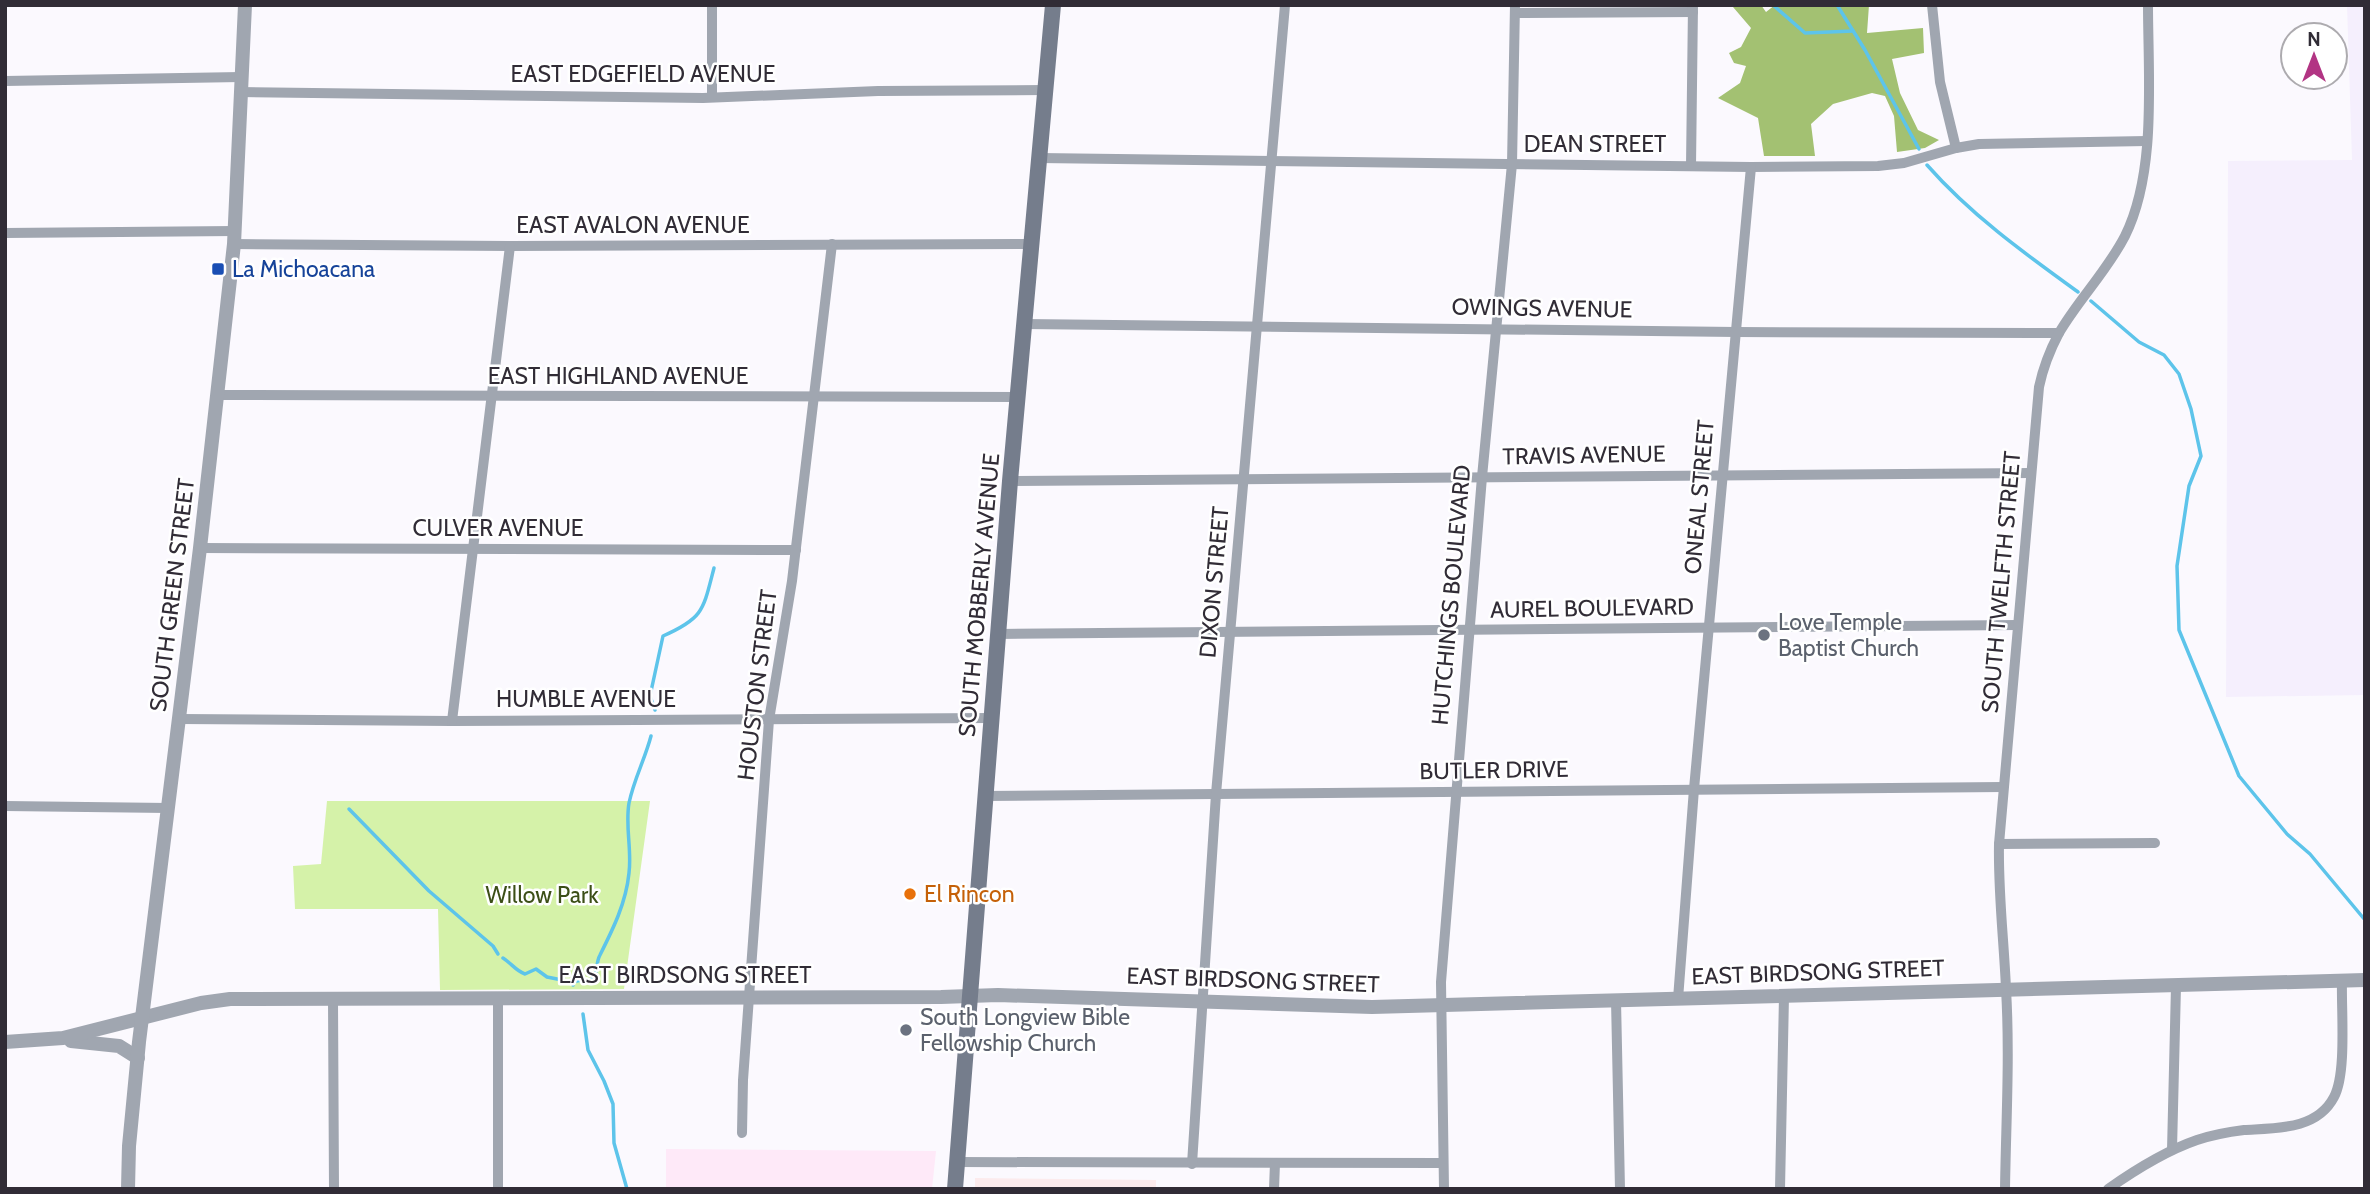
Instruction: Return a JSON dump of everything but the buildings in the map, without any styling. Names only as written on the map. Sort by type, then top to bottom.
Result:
[{"type":"main road","name":"SOUTH MOBBERLY AVENUE","points":[[954,1189],[1010,481],[1054,5]]},
{"type":"street","name":"SOUTH GREEN STREET","points":[[128,1189],[129,1146],[142,1019],[219,395],[234,237],[245,5]]},
{"type":"street","points":[[712,5],[712,97]]},
{"type":"street","name":"DIXON STREET","points":[[1192,1164],[1216,794],[1285,5]]},
{"type":"street","points":[[1932,5],[1940,82],[1955,148]]},
{"type":"street","name":"SOUTH TWELFTH STREET","points":[[2005,1189],[2008,1074],[2006,990],[1999,901],[2000,844],[2039,387],[2044,366],[2059,333],[2110,262],[2131,224],[2144,181],[2148,5]]},
{"type":"street","points":[[1515,9],[1693,8],[1691,166]]},
{"type":"street","name":"HUTCHINGS BOULEVARD","points":[[1444,1189],[1440,1006],[1443,942],[1495,328],[1512,164],[1515,9]]},
{"type":"street","points":[[5,81],[241,77]]},
{"type":"street","name":"EAST EDGEFIELD AVENUE","points":[[240,92],[712,97],[878,91],[1045,90]]},
{"type":"street","name":"DEAN STREET","points":[[1039,158],[1751,167],[1893,165],[1955,148],[1988,143],[2147,141]]},
{"type":"street","name":"ONEAL STREET","points":[[1678,999],[1708,628],[1751,167]]},
{"type":"street","name":"EAST AVALON AVENUE","points":[[5,233],[510,246],[1032,244]]},
{"type":"street","name":"HOUSTON STREET","points":[[742,1133],[743,1080],[769,720],[796,550],[832,244]]},
{"type":"street","points":[[452,721],[510,246]]},
{"type":"street","name":"OWINGS AVENUE","points":[[1024,324],[2059,333]]},
{"type":"street","name":"EAST HIGHLAND AVENUE","points":[[219,395],[1018,397]]},
{"type":"street","name":"TRAVIS AVENUE","points":[[1010,481],[2031,473]]},
{"type":"street","name":"CULVER AVENUE","points":[[200,548],[796,550]]},
{"type":"street","name":"AUREL BOULEVARD","points":[[998,634],[2018,625]]},
{"type":"street","name":"HUMBLE AVENUE","points":[[180,719],[452,721],[992,718]]},
{"type":"street","name":"BUTLER DRIVE","points":[[985,796],[2003,787]]},
{"type":"street","points":[[5,806],[168,808]]},
{"type":"street","points":[[2000,844],[2155,843]]},
{"type":"street","name":"EAST BIRDSONG STREET","points":[[55,1040],[222,1000],[998,995],[1350,1007],[2365,979]]},
{"type":"street","points":[[2108,1189],[2172,1150],[2199,1139],[2227,1132],[2297,1125],[2314,1118],[2329,1105],[2335,1097],[2340,1079],[2342,980]]},
{"type":"street","points":[[2172,1150],[2176,986]]},
{"type":"street","points":[[1780,1189],[1784,996]]},
{"type":"street","points":[[498,999],[498,1189]]},
{"type":"street","points":[[333,1000],[334,1189]]},
{"type":"street","points":[[1616,1000],[1620,1189]]},
{"type":"street","points":[[5,1042],[55,1040],[120,1046],[138,1058]]},
{"type":"street","points":[[957,1162],[1443,1163]]},
{"type":"street","points":[[1274,1189],[1275,1163]]},
{"type":"shaded area","points":[[2347,5],[2365,5],[2365,695],[2226,697],[2228,161],[2352,160]]},
{"type":"shaded area","points":[[666,1149],[936,1151],[932,1189],[666,1189]]},
{"type":"shaded area","points":[[975,1178],[1156,1180],[1156,1189],[975,1189]]},
{"type":"green space","points":[[1705,5],[1761,5],[1766,12],[1775,5],[1869,5],[1867,33],[1923,28],[1924,53],[1892,59],[1900,93],[1918,130],[1939,140],[1925,148],[1897,152],[1894,116],[1885,96],[1872,93],[1833,104],[1811,124],[1815,156],[1764,156],[1758,118],[1718,98],[1740,83],[1746,66],[1734,63],[1729,53],[1741,47],[1751,28],[1733,7]]},
{"type":"green space","name":"Willow Park","points":[[327,801],[650,801],[624,989],[440,990],[438,909],[295,909],[293,866],[321,864]]},
{"type":"waterway","points":[[1773,5],[1805,33],[1853,31]]},
{"type":"waterway","points":[[1837,5],[1919,149]]},
{"type":"waterway","points":[[1927,165],[1980,217],[2078,292]]},
{"type":"waterway","points":[[2091,301],[2139,342],[2164,355],[2179,374],[2191,409],[2201,456],[2189,486],[2177,566],[2179,630],[2239,776],[2365,920]]},
{"type":"waterway","points":[[655,710],[650,696],[663,636],[687,624],[700,611],[714,568]]},
{"type":"waterway","points":[[572,982],[587,982],[594,976],[598,959],[622,905],[630,864],[629,803],[651,736]]},
{"type":"waterway","points":[[349,809],[429,891],[493,946],[498,954]]},
{"type":"waterway","points":[[503,958],[525,974],[536,969],[547,977],[572,982],[573,985]]},
{"type":"waterway","points":[[583,1014],[588,1050],[613,1104],[614,1143],[627,1189]]},
{"type":"place","name":"La Michoacana","points":[[218,269]]},
{"type":"place","name":"Love Temple Baptist Church","points":[[1764,635]]},
{"type":"place","name":"El Rincon","points":[[910,894]]},
{"type":"place","name":"South Longview Bible Fellowship Church","points":[[906,1030]]}]
